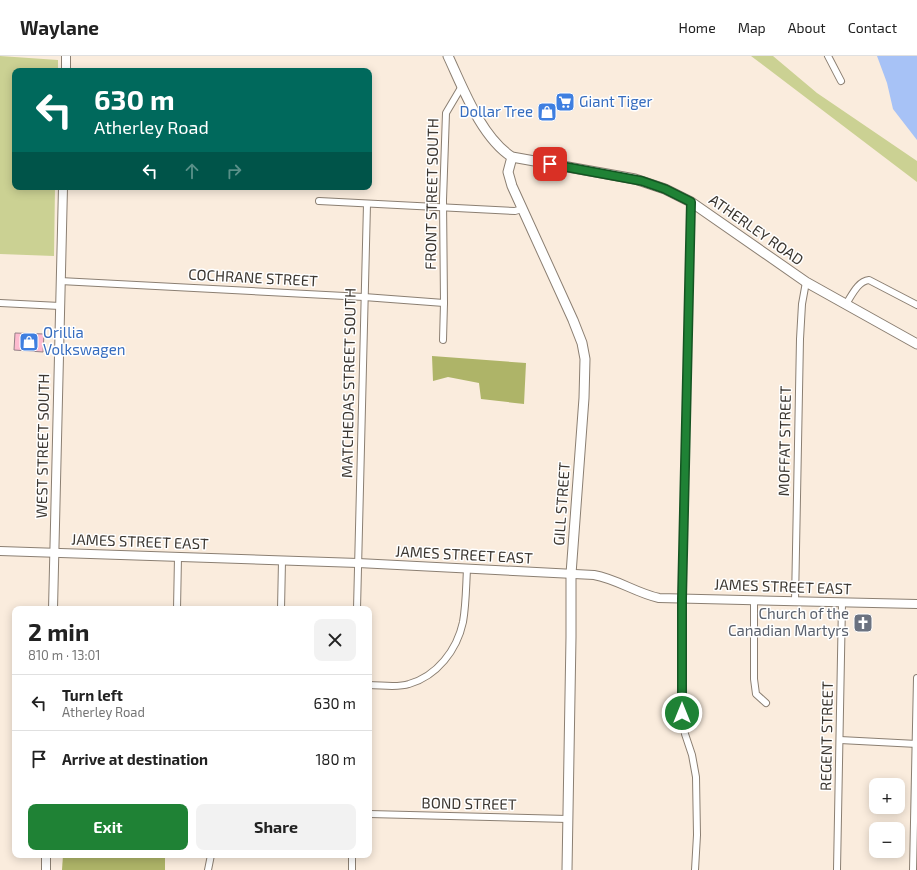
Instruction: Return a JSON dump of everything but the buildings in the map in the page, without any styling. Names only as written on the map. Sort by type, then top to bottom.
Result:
[{"type":"main road","points":[[448,56],[462,86],[488,133],[504,152],[512,157]]},
{"type":"main road","name":"ATHERLEY ROAD","points":[[512,157],[642,181],[665,189],[691,202],[806,282],[917,344]]},
{"type":"main road","name":"GILL STREET","points":[[512,157],[509,174],[512,186],[573,320],[582,343],[585,359],[584,398],[571,574],[567,870]]},
{"type":"street","points":[[66,56],[66,68]]},
{"type":"street","points":[[828,56],[841,81]]},
{"type":"street","name":"FRONT STREET SOUTH","points":[[443,340],[443,208],[446,113],[462,86]]},
{"type":"street","name":"WEST STREET SOUTH","points":[[52,606],[63,190]]},
{"type":"street","points":[[319,202],[515,211],[522,208]]},
{"type":"street","points":[[691,202],[682,599],[682,713],[685,734],[692,755],[696,777],[697,835],[695,870]]},
{"type":"street","name":"MATCHEDAS STREET SOUTH","points":[[357,606],[367,204]]},
{"type":"street","points":[[846,304],[858,286],[865,280],[870,280],[917,305]]},
{"type":"street","name":"COCHRANE STREET","points":[[60,281],[364,297],[444,303]]},
{"type":"street","name":"MOFFAT STREET","points":[[795,602],[800,339],[802,304],[806,282]]},
{"type":"street","points":[[0,304],[60,306]]},
{"type":"street","name":"JAMES STREET EAST","points":[[0,551],[178,556],[594,575],[609,577],[649,596],[659,598],[917,604]]},
{"type":"street","points":[[177,606],[178,556]]},
{"type":"street","points":[[281,606],[282,561]]},
{"type":"street","points":[[372,685],[391,686],[408,684],[426,678],[440,666],[452,650],[460,632],[464,613],[466,570]]},
{"type":"street","points":[[754,601],[754,679],[756,694],[766,703]]},
{"type":"street","name":"REGENT STREET","points":[[837,870],[842,603]]},
{"type":"street","points":[[913,870],[916,801],[917,678]]},
{"type":"street","points":[[840,740],[916,744]]},
{"type":"street","name":"BOND STREET","points":[[372,814],[568,819]]},
{"type":"street","points":[[46,858],[46,870]]},
{"type":"street","points":[[208,870],[210,858]]},
{"type":"street","points":[[352,858],[352,870]]},
{"type":"green space","points":[[0,56],[58,60],[58,68],[12,68],[12,190],[55,190],[54,256],[0,254]]},
{"type":"green space","points":[[751,56],[773,56],[817,93],[917,161],[917,182]]},
{"type":"green space","points":[[432,356],[526,363],[524,404],[481,399],[479,383],[448,377],[433,381]]},
{"type":"green space","points":[[63,858],[165,858],[165,870],[62,870]]},
{"type":"water","points":[[877,56],[917,56],[917,140],[893,109],[887,83]]},
{"type":"place","name":"Giant Tiger","points":[[565,102]]},
{"type":"place","name":"Dollar Tree","points":[[547,112]]},
{"type":"place","name":"Orillia Volkswagen","points":[[29,342]]},
{"type":"place","name":"Church of the Canadian Martyrs","points":[[863,623]]},
{"type":"route","points":[[550,164],[635,179],[654,184],[691,202],[682,599],[682,713]]}]
